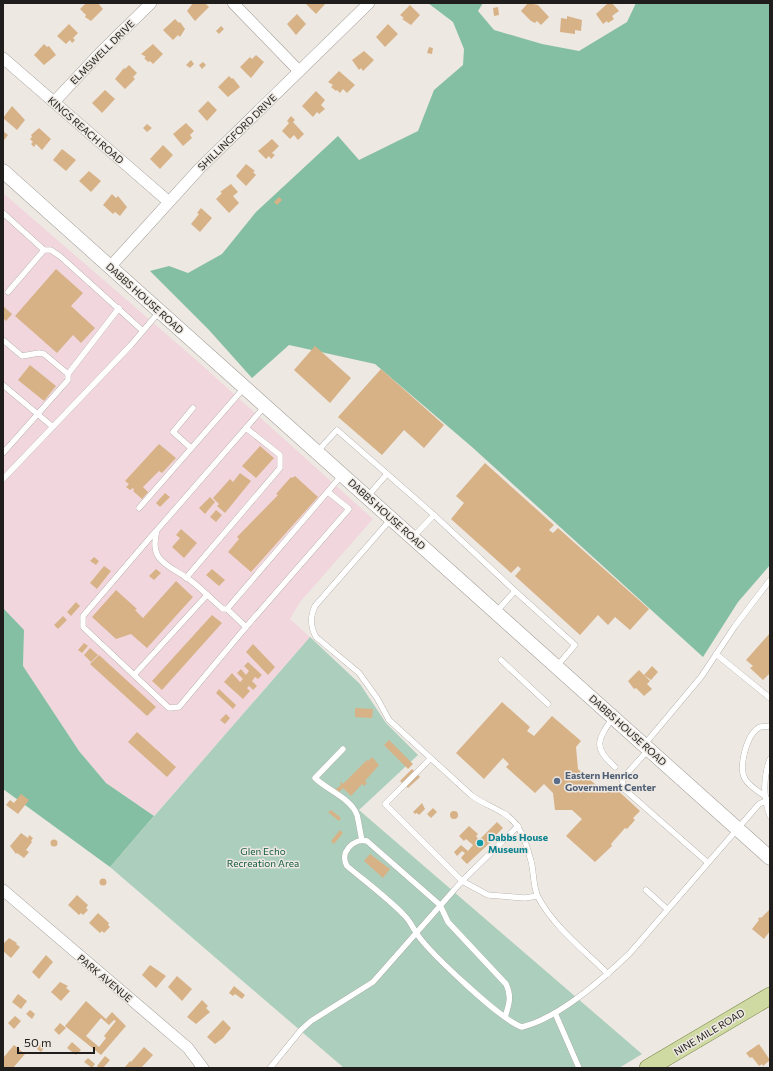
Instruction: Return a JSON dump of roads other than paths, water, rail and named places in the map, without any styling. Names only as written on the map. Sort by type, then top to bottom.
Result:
[{"type":"main road","name":"NINE MILE ROAD","points":[[648,1068],[770,996]]},
{"type":"street","name":"ELMSWELL DRIVE","points":[[54,102],[100,53],[151,3]]},
{"type":"street","points":[[233,3],[299,71]]},
{"type":"street","name":"SHILLINGFORD DRIVE","points":[[110,268],[199,168],[370,3]]},
{"type":"street","name":"KINGS REACH ROAD","points":[[3,58],[169,202]]},
{"type":"street","name":"DABBS HOUSE ROAD","points":[[3,171],[770,858]]},
{"type":"street","name":"PARK AVENUE","points":[[3,890],[188,1048],[203,1068]]},
{"type":"lane","points":[[3,213],[44,250],[51,250],[61,256],[143,331]]},
{"type":"lane","points":[[8,292],[44,250]]},
{"type":"lane","points":[[3,454],[68,380],[68,374],[119,308]]},
{"type":"lane","points":[[3,479],[161,311]]},
{"type":"lane","points":[[3,340],[22,356],[39,353],[44,354],[68,374]]},
{"type":"lane","points":[[3,385],[53,427]]},
{"type":"lane","points":[[139,508],[244,388]]},
{"type":"lane","points":[[265,406],[83,616],[83,627],[170,708],[178,707],[349,509],[328,492]]},
{"type":"lane","points":[[191,448],[173,432],[193,408]]},
{"type":"lane","points":[[186,578],[280,468],[280,455],[246,428]]},
{"type":"lane","points":[[317,452],[337,430],[434,515],[575,645],[557,666]]},
{"type":"lane","points":[[367,497],[387,474]]},
{"type":"lane","points":[[227,609],[342,475]]},
{"type":"lane","points":[[413,538],[434,515]]},
{"type":"lane","points":[[391,519],[315,606],[311,615],[312,630],[316,637],[359,673],[377,698],[389,720],[471,795],[481,803],[504,813],[518,826],[523,835],[531,862],[537,896],[552,918],[608,974]]},
{"type":"lane","points":[[157,530],[153,543],[157,556],[169,568],[186,578],[223,609],[227,609],[246,627]]},
{"type":"lane","points":[[707,862],[623,788],[622,779],[701,677],[734,626],[770,580]]},
{"type":"lane","points":[[496,612],[515,591]]},
{"type":"lane","points":[[134,675],[207,595]]},
{"type":"lane","points":[[716,654],[769,695]]},
{"type":"lane","points":[[501,660],[548,704]]},
{"type":"lane","points":[[613,717],[603,732],[600,746],[601,753],[615,767]]},
{"type":"lane","points":[[767,798],[747,782],[743,769],[746,746],[751,735],[760,726],[770,726]]},
{"type":"lane","points":[[344,749],[314,778],[323,787],[339,796],[351,807],[356,814],[362,840]]},
{"type":"lane","points":[[430,759],[385,804],[462,881],[488,895],[525,898],[537,896]]},
{"type":"lane","points":[[770,759],[764,781],[770,816]]},
{"type":"lane","points":[[505,1017],[510,998],[510,992],[506,984],[448,922],[440,905],[367,841],[356,841],[349,847],[345,854],[344,861],[347,866],[404,914],[417,934],[480,996],[505,1017],[522,1027],[555,1013],[608,974],[630,953],[736,828],[758,804],[767,798]]},
{"type":"lane","points":[[270,1068],[301,1030],[311,1021],[373,982],[417,934],[440,905],[462,881],[518,826]]},
{"type":"lane","points":[[646,890],[667,909]]},
{"type":"lane","points":[[555,1013],[579,1068]]},
{"type":"place","name":"Eastern Henrico Government Center","points":[[557,781]]},
{"type":"place","name":"Dabbs House Museum","points":[[480,843]]},
{"type":"park label","name":"Glen Echo Recreation Area","points":[[263,856]]}]
